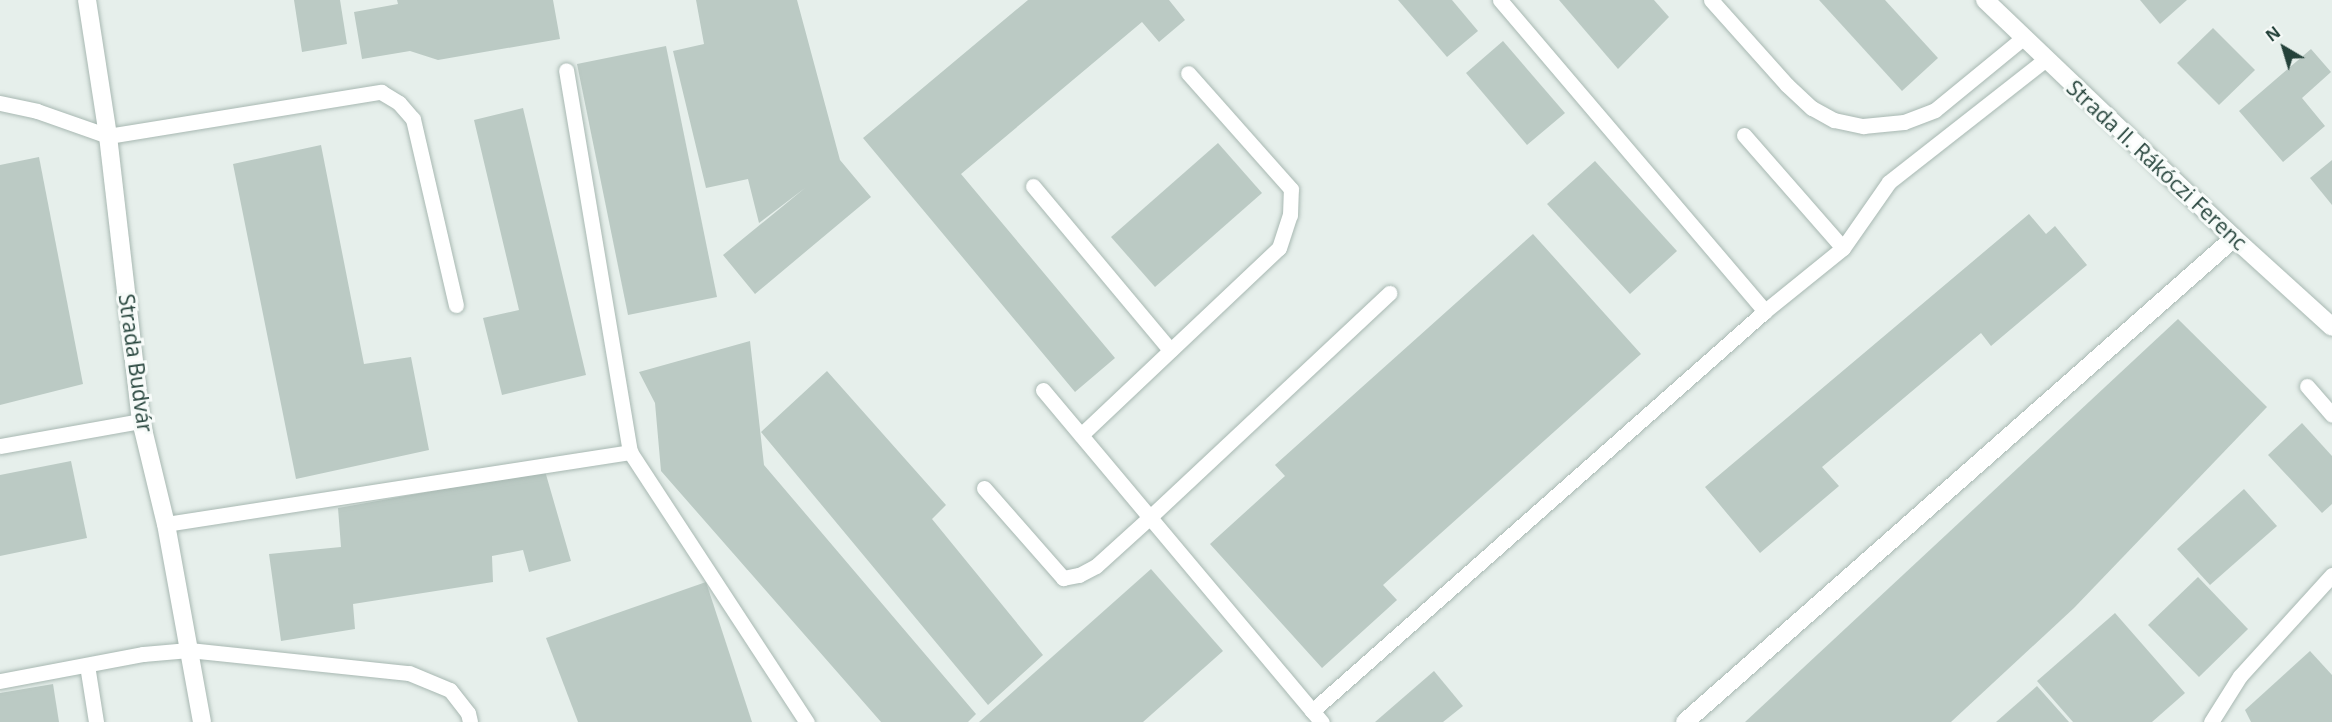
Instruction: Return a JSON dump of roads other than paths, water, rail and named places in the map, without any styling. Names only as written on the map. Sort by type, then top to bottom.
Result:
[{"type":"street","name":"Strada Budvár","points":[[87,0],[108,136],[141,421],[166,524],[202,722]]},
{"type":"street","name":"Strada II. Rákóczi Ferenc","points":[[1985,0],[2234,238],[2332,327]]},
{"type":"street","points":[[1685,722],[2234,238]]},
{"type":"lane","points":[[1500,0],[1765,311]]},
{"type":"lane","points":[[1711,0],[1786,85],[1812,108],[1834,120],[1863,126],[1904,122],[1935,110],[2023,38]]},
{"type":"lane","points":[[1043,390],[1317,716],[1765,311],[1843,248],[1889,182],[2046,59]]},
{"type":"lane","points":[[566,70],[630,452],[807,722]]},
{"type":"lane","points":[[1081,435],[1279,248],[1290,215],[1291,189],[1188,73]]},
{"type":"lane","points":[[0,103],[37,111],[108,136],[381,92],[399,103],[413,119],[456,305]]},
{"type":"lane","points":[[1744,135],[1843,248]]},
{"type":"lane","points":[[1033,186],[1170,350]]},
{"type":"lane","points":[[984,488],[1063,578],[1079,575],[1095,566],[1150,517],[1389,293]]},
{"type":"lane","points":[[2307,386],[2332,415]]},
{"type":"lane","points":[[0,446],[141,421]]},
{"type":"lane","points":[[166,524],[630,452]]},
{"type":"lane","points":[[2211,722],[2240,676],[2332,575]]},
{"type":"lane","points":[[0,681],[143,654],[189,650],[409,673],[450,690],[468,713],[470,722]]},
{"type":"lane","points":[[87,664],[96,722]]}]
